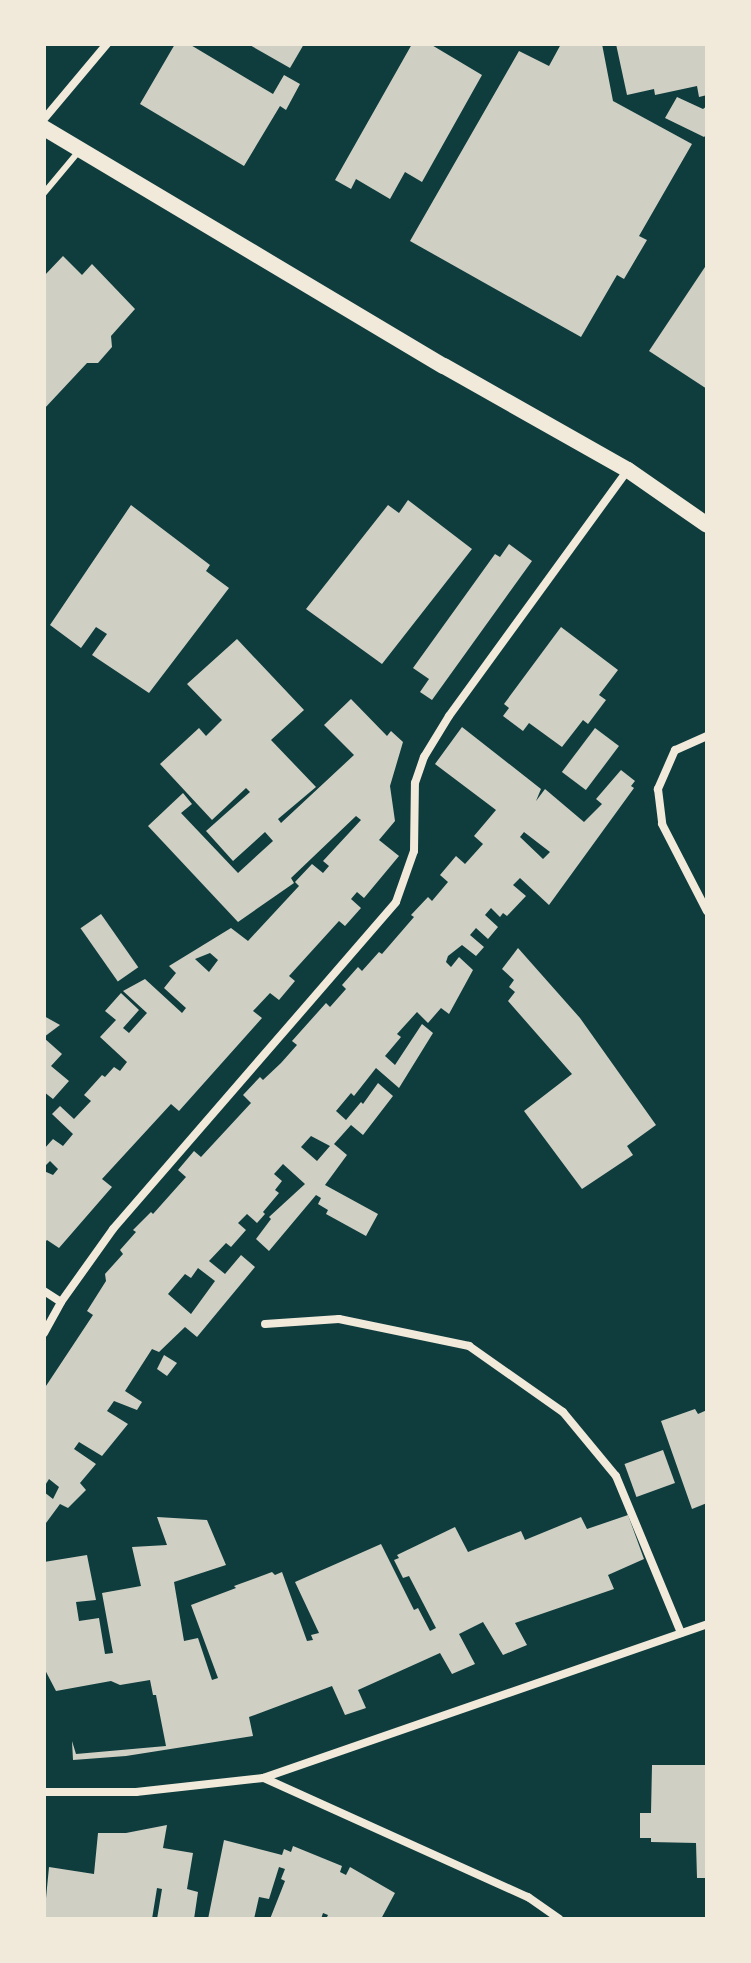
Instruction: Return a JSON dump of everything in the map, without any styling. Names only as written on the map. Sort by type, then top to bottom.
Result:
[{"type":"main road","points":[[44,128],[444,366],[628,470],[707,525]]},
{"type":"street","points":[[44,119],[107,44]]},
{"type":"street","points":[[44,1333],[61,1302],[113,1229],[396,902],[414,851],[415,783],[424,757],[449,716],[628,470]]},
{"type":"street","points":[[707,736],[675,750],[658,789],[662,824],[707,911]]},
{"type":"street","points":[[44,1291],[61,1302]]},
{"type":"street","points":[[265,1324],[339,1319],[469,1346],[563,1412],[616,1476],[681,1633]]},
{"type":"street","points":[[44,1792],[136,1792],[263,1778],[707,1624]]},
{"type":"street","points":[[263,1778],[528,1897],[559,1919]]},
{"type":"lane","points":[[44,193],[80,150]]},
{"type":"building","points":[[175,44],[189,44],[273,94],[284,75],[300,84],[286,110],[280,106],[244,166],[140,104]]},
{"type":"building","points":[[248,44],[304,44],[290,68]]},
{"type":"building","points":[[412,44],[430,44],[482,75],[422,182],[405,172],[390,199],[356,179],[351,189],[335,180]]},
{"type":"building","points":[[561,44],[602,44],[613,101],[692,144],[639,236],[647,240],[624,279],[617,275],[581,337],[410,241],[519,51],[549,66]]},
{"type":"building","points":[[616,44],[707,44],[707,95],[699,97],[697,86],[655,95],[654,89],[627,95]]},
{"type":"building","points":[[677,97],[703,109],[707,106],[707,134],[704,137],[665,118]]},
{"type":"building","points":[[63,256],[82,275],[92,264],[135,309],[111,336],[112,347],[98,363],[87,363],[44,409],[44,276]]},
{"type":"building","points":[[707,264],[707,389],[649,351]]},
{"type":"building","points":[[408,500],[472,549],[382,664],[306,609],[388,505],[399,513]]},
{"type":"building","points":[[131,505],[210,565],[206,571],[229,588],[149,693],[92,655],[107,634],[96,627],[81,648],[50,625]]},
{"type":"building","points":[[509,544],[532,561],[432,700],[420,692],[429,679],[413,668],[495,554],[500,557]]},
{"type":"building","points":[[561,627],[618,670],[599,695],[606,700],[588,724],[583,720],[562,747],[529,723],[523,731],[503,716],[509,708],[504,704]]},
{"type":"building","points":[[237,639],[304,710],[271,740],[316,787],[278,819],[281,823],[354,755],[324,725],[351,699],[387,736],[391,731],[403,742],[390,786],[395,821],[379,840],[399,856],[364,898],[357,892],[351,899],[361,908],[345,926],[339,921],[289,976],[295,981],[279,1000],[270,993],[253,1011],[262,1018],[179,1111],[171,1104],[102,1179],[112,1187],[59,1248],[47,1240],[44,1243],[44,1171],[53,1175],[58,1169],[50,1161],[44,1167],[44,1149],[53,1139],[63,1146],[73,1134],[52,1114],[60,1106],[74,1119],[91,1101],[84,1095],[102,1075],[105,1077],[114,1067],[120,1071],[127,1062],[100,1037],[116,1020],[105,1011],[121,993],[139,1010],[123,1028],[129,1033],[147,1013],[123,991],[145,979],[182,1013],[186,1008],[164,988],[176,973],[169,966],[231,928],[248,941],[299,886],[295,882],[312,864],[323,873],[329,866],[323,861],[361,820],[356,816],[291,878],[294,883],[238,922],[148,826],[183,793],[192,804],[181,813],[238,873],[273,841],[265,832],[233,861],[206,831],[250,792],[246,788],[212,820],[160,764],[199,728],[206,736],[222,720],[187,684]],"holes":[[[210,953],[218,960],[209,972],[195,959]]]},
{"type":"building","points":[[462,727],[541,789],[536,801],[545,789],[584,822],[602,804],[596,799],[621,770],[635,781],[631,786],[634,788],[549,905],[520,878],[513,885],[526,896],[507,916],[503,913],[500,917],[491,908],[485,915],[498,927],[488,939],[476,928],[470,935],[484,947],[476,956],[462,945],[448,956],[446,962],[451,967],[459,957],[473,970],[449,1014],[441,1008],[428,1023],[417,1012],[397,1034],[401,1037],[385,1056],[395,1065],[422,1024],[433,1033],[399,1088],[376,1068],[354,1096],[351,1093],[336,1111],[346,1120],[378,1083],[393,1096],[363,1135],[351,1125],[334,1144],[347,1155],[325,1185],[378,1214],[366,1236],[326,1214],[328,1210],[318,1204],[321,1198],[316,1195],[269,1251],[256,1239],[271,1219],[269,1217],[305,1184],[283,1164],[274,1174],[282,1181],[275,1190],[279,1193],[263,1212],[265,1214],[257,1223],[247,1214],[238,1223],[246,1230],[231,1247],[226,1243],[209,1261],[225,1274],[241,1255],[255,1267],[197,1337],[185,1327],[159,1352],[152,1349],[125,1391],[142,1402],[137,1410],[114,1401],[107,1411],[128,1424],[102,1456],[79,1442],[74,1449],[96,1464],[80,1483],[86,1490],[68,1508],[60,1504],[46,1523],[44,1492],[53,1499],[59,1487],[49,1479],[44,1487],[44,1389],[93,1315],[87,1311],[106,1281],[105,1274],[123,1254],[120,1250],[136,1232],[133,1230],[151,1212],[153,1214],[186,1177],[178,1170],[194,1151],[201,1157],[251,1103],[243,1095],[260,1077],[263,1080],[281,1063],[297,1045],[292,1041],[326,1003],[330,1007],[346,989],[342,985],[358,967],[362,971],[379,952],[382,954],[414,917],[411,915],[428,897],[432,901],[448,882],[440,875],[456,856],[465,864],[483,844],[474,836],[496,810],[435,764]],"holes":[[[524,832],[550,852],[543,859],[520,837]],[[311,1136],[330,1146],[317,1161],[301,1147]],[[198,1268],[215,1281],[191,1314],[168,1294],[185,1274],[191,1278]]]},
{"type":"building","points":[[595,728],[619,746],[586,790],[562,772]]},
{"type":"building","points":[[101,914],[138,967],[118,982],[81,928]]},
{"type":"building","points":[[518,948],[580,1018],[656,1125],[627,1146],[633,1155],[582,1189],[524,1111],[572,1074],[508,1001],[515,992],[509,987],[514,980],[502,969]]},
{"type":"building","points":[[44,1016],[60,1025],[44,1037]]},
{"type":"building","points":[[44,1038],[62,1054],[51,1066],[69,1081],[53,1099],[44,1092]]},
{"type":"building","points":[[164,1355],[177,1363],[167,1376],[157,1369]]},
{"type":"building","points":[[695,1409],[698,1414],[707,1410],[707,1503],[692,1509],[661,1421]]},
{"type":"building","points":[[663,1450],[675,1483],[636,1497],[624,1464]]},
{"type":"building","points":[[628,1515],[644,1559],[608,1575],[614,1589],[515,1623],[527,1645],[503,1655],[483,1622],[459,1634],[475,1664],[452,1674],[440,1653],[358,1690],[366,1708],[345,1715],[332,1686],[249,1717],[253,1736],[126,1756],[73,1760],[72,1741],[76,1754],[166,1746],[150,1680],[120,1685],[111,1681],[56,1691],[44,1668],[44,1562],[87,1555],[96,1600],[76,1602],[79,1621],[99,1618],[105,1654],[113,1653],[102,1593],[141,1586],[132,1547],[167,1545],[157,1517],[207,1520],[226,1565],[174,1582],[184,1641],[198,1638],[212,1680],[218,1678],[191,1605],[236,1588],[234,1586],[272,1572],[275,1575],[282,1572],[307,1641],[313,1640],[311,1635],[319,1633],[295,1582],[381,1544],[414,1610],[418,1608],[430,1631],[436,1628],[409,1576],[403,1578],[394,1560],[399,1558],[397,1555],[455,1527],[468,1552],[521,1531],[525,1540],[581,1517],[587,1529]]},
{"type":"building","points":[[652,1765],[707,1765],[707,1878],[697,1878],[696,1843],[651,1842],[651,1838],[640,1838],[640,1813],[651,1813]]},
{"type":"building","points":[[167,1825],[163,1848],[193,1853],[187,1889],[198,1892],[194,1919],[157,1919],[162,1889],[157,1888],[152,1919],[44,1919],[49,1867],[94,1874],[98,1833],[126,1833]]},
{"type":"building","points":[[224,1840],[282,1855],[284,1849],[291,1852],[293,1846],[342,1866],[340,1872],[346,1875],[350,1867],[395,1893],[381,1919],[326,1919],[328,1915],[323,1913],[321,1919],[270,1919],[285,1881],[281,1879],[285,1869],[279,1867],[269,1899],[259,1897],[254,1919],[208,1919]]}]
